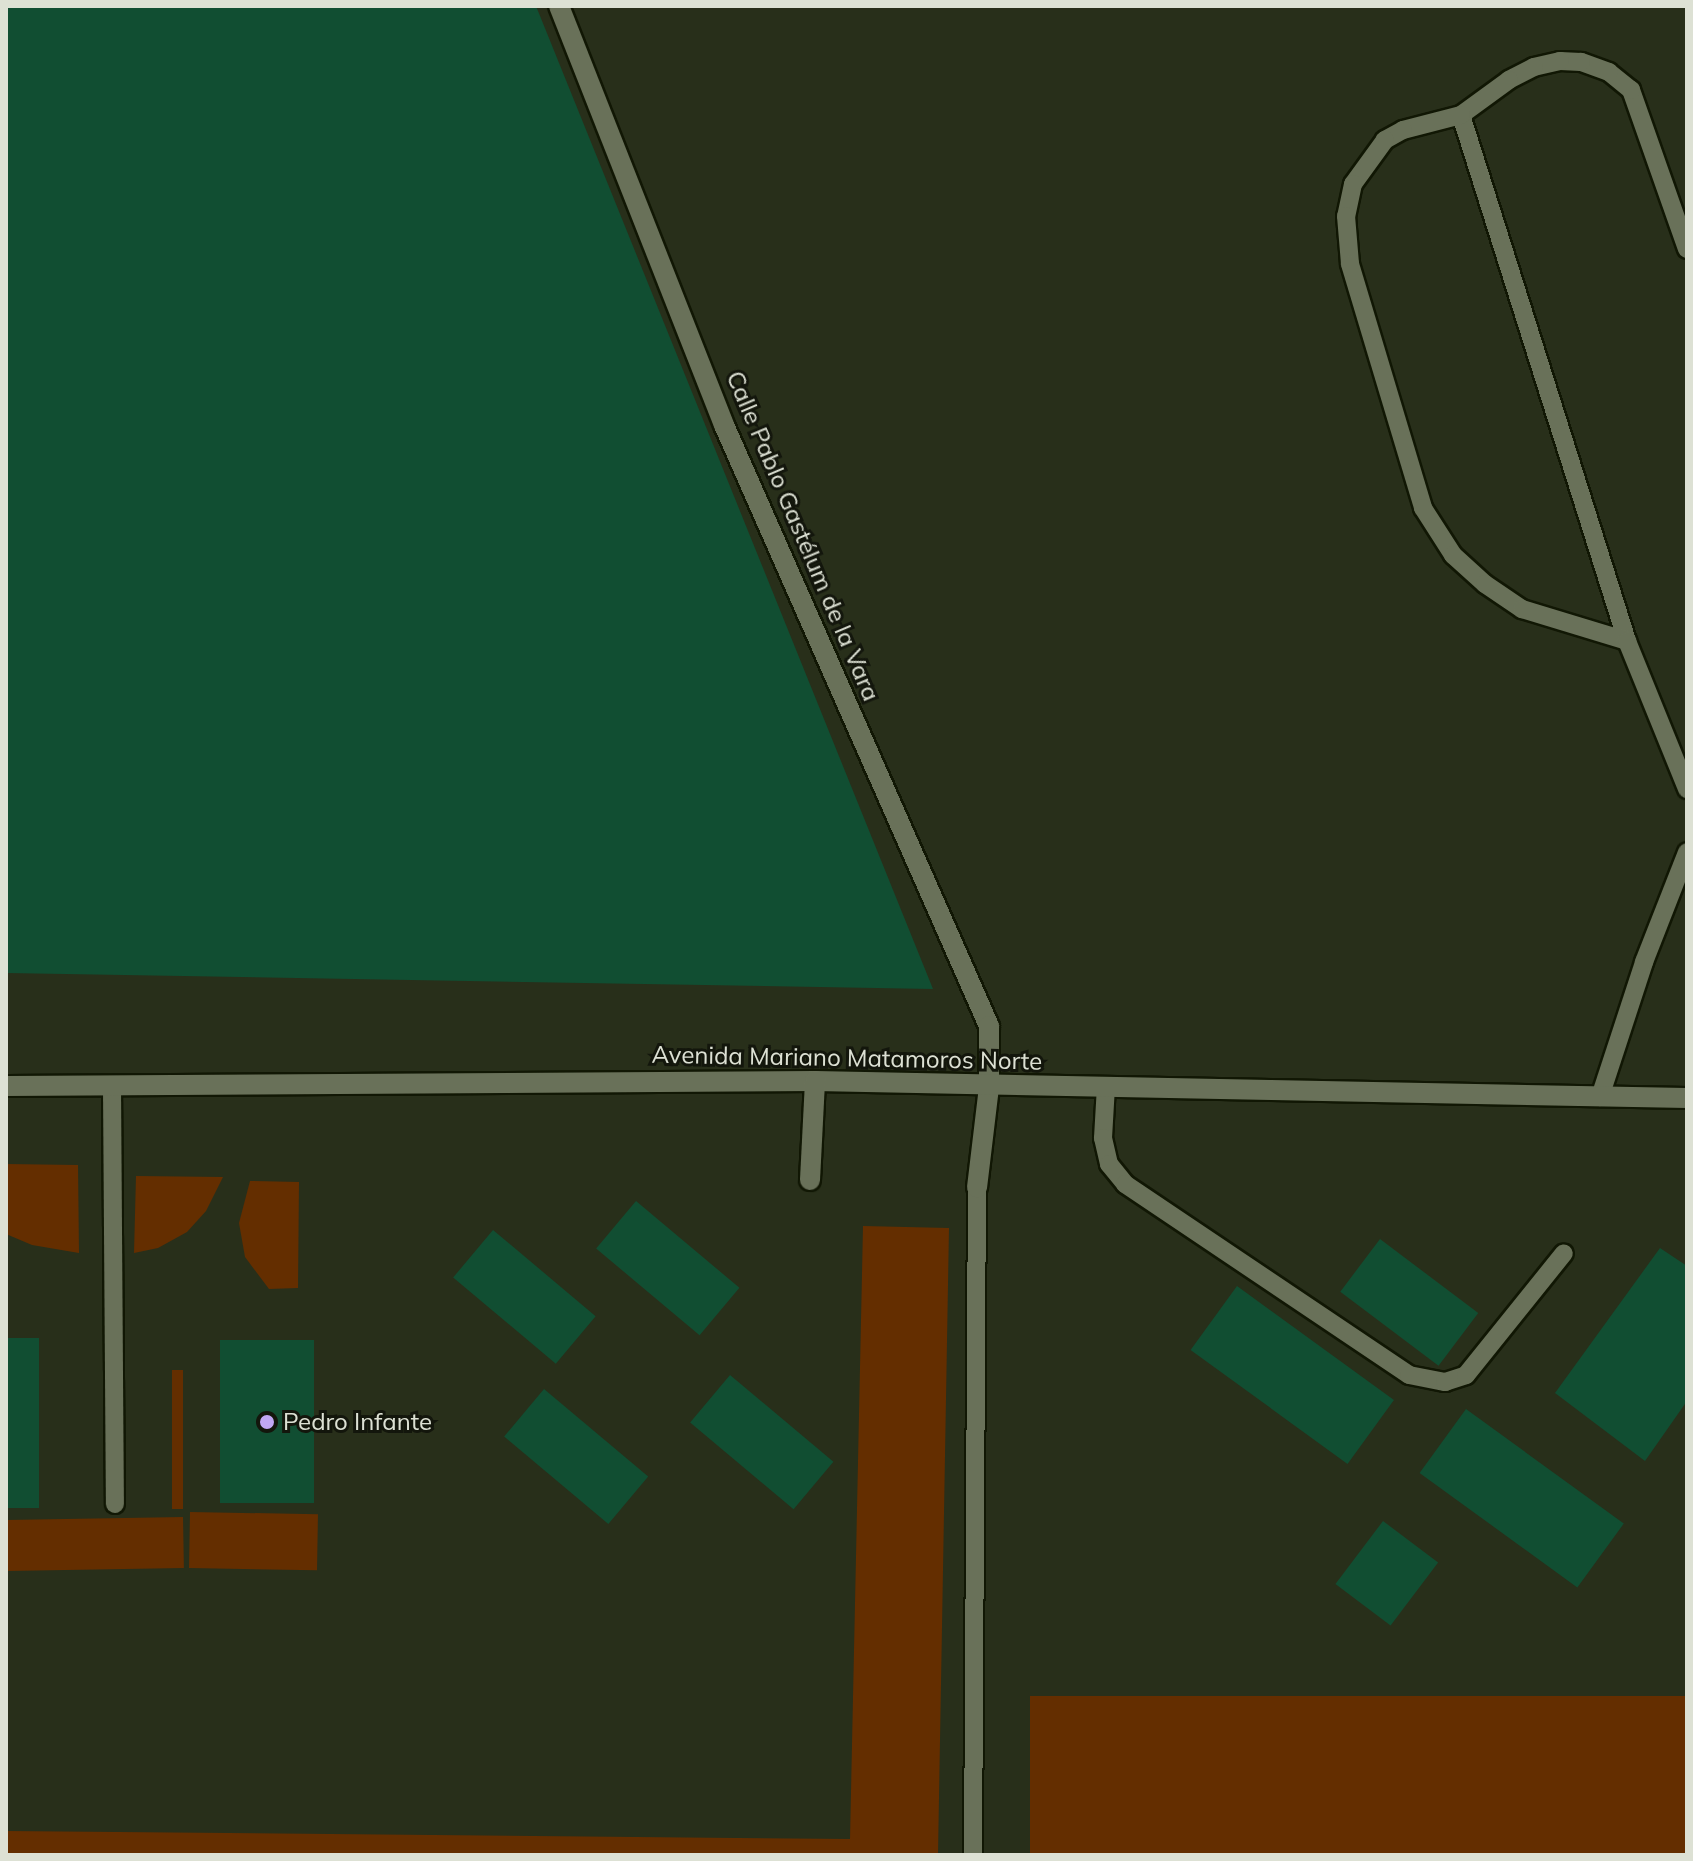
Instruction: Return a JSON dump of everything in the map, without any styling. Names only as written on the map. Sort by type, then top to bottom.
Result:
[{"type":"street","name":"Calle Pablo Gastélum de la Vara","points":[[559,6],[724,425],[989,1026],[989,1087],[977,1187]]},
{"type":"street","name":"Avenida Mariano Matamoros Norte","points":[[6,1086],[815,1081],[989,1087],[1106,1086],[1687,1098]]},
{"type":"street","points":[[810,1180],[815,1081]]},
{"type":"lane","points":[[1627,641],[1522,609],[1485,584],[1453,555],[1423,508],[1350,264],[1346,216],[1353,184],[1385,140],[1403,130],[1461,115],[1509,80],[1534,67],[1560,61],[1581,62],[1623,81],[1631,90],[1687,249]]},
{"type":"lane","points":[[1461,115],[1627,641],[1687,789]]},
{"type":"lane","points":[[1600,1097],[1644,962],[1687,852]]},
{"type":"lane","points":[[1106,1086],[1103,1138],[1109,1164],[1125,1184],[1409,1375],[1445,1382],[1466,1375],[1564,1253]]},
{"type":"lane","points":[[112,1087],[115,1504]]},
{"type":"lane","points":[[973,1855],[977,1187]]},
{"type":"shaded area","points":[[6,1164],[78,1165],[79,1253],[32,1245],[6,1234]]},
{"type":"shaded area","points":[[136,1176],[223,1177],[206,1211],[187,1232],[158,1248],[134,1253]]},
{"type":"shaded area","points":[[250,1181],[299,1182],[298,1288],[269,1289],[245,1257],[239,1223]]},
{"type":"shaded area","points":[[863,1226],[949,1228],[938,1855],[6,1855],[6,1831],[850,1839]]},
{"type":"shaded area","points":[[172,1370],[183,1370],[183,1509],[172,1509]]},
{"type":"shaded area","points":[[190,1512],[318,1514],[317,1570],[189,1568]]},
{"type":"shaded area","points":[[183,1517],[184,1568],[7,1571],[6,1520]]},
{"type":"shaded area","points":[[1030,1696],[1687,1696],[1687,1855],[1030,1855]]},
{"type":"building","points":[[6,6],[536,6],[933,989],[6,973]]},
{"type":"building","points":[[636,1201],[739,1288],[700,1335],[596,1248]]},
{"type":"building","points":[[493,1230],[596,1316],[556,1364],[453,1277]]},
{"type":"building","points":[[1380,1239],[1478,1313],[1439,1366],[1340,1292]]},
{"type":"building","points":[[1660,1248],[1687,1266],[1687,1401],[1645,1461],[1555,1393]]},
{"type":"building","points":[[1237,1286],[1394,1400],[1348,1464],[1191,1350]]},
{"type":"building","points":[[6,1338],[39,1338],[39,1508],[6,1508]]},
{"type":"building","name":"Pedro Infante","points":[[220,1340],[314,1340],[314,1503],[220,1503]]},
{"type":"building","points":[[730,1375],[833,1462],[794,1509],[690,1422]]},
{"type":"building","points":[[544,1389],[648,1476],[608,1524],[504,1436]]},
{"type":"building","points":[[1466,1409],[1624,1524],[1577,1588],[1420,1473]]},
{"type":"building","points":[[1383,1521],[1438,1563],[1391,1626],[1335,1584]]},
{"type":"place","name":"Pedro Infante","points":[[267,1422]]}]
